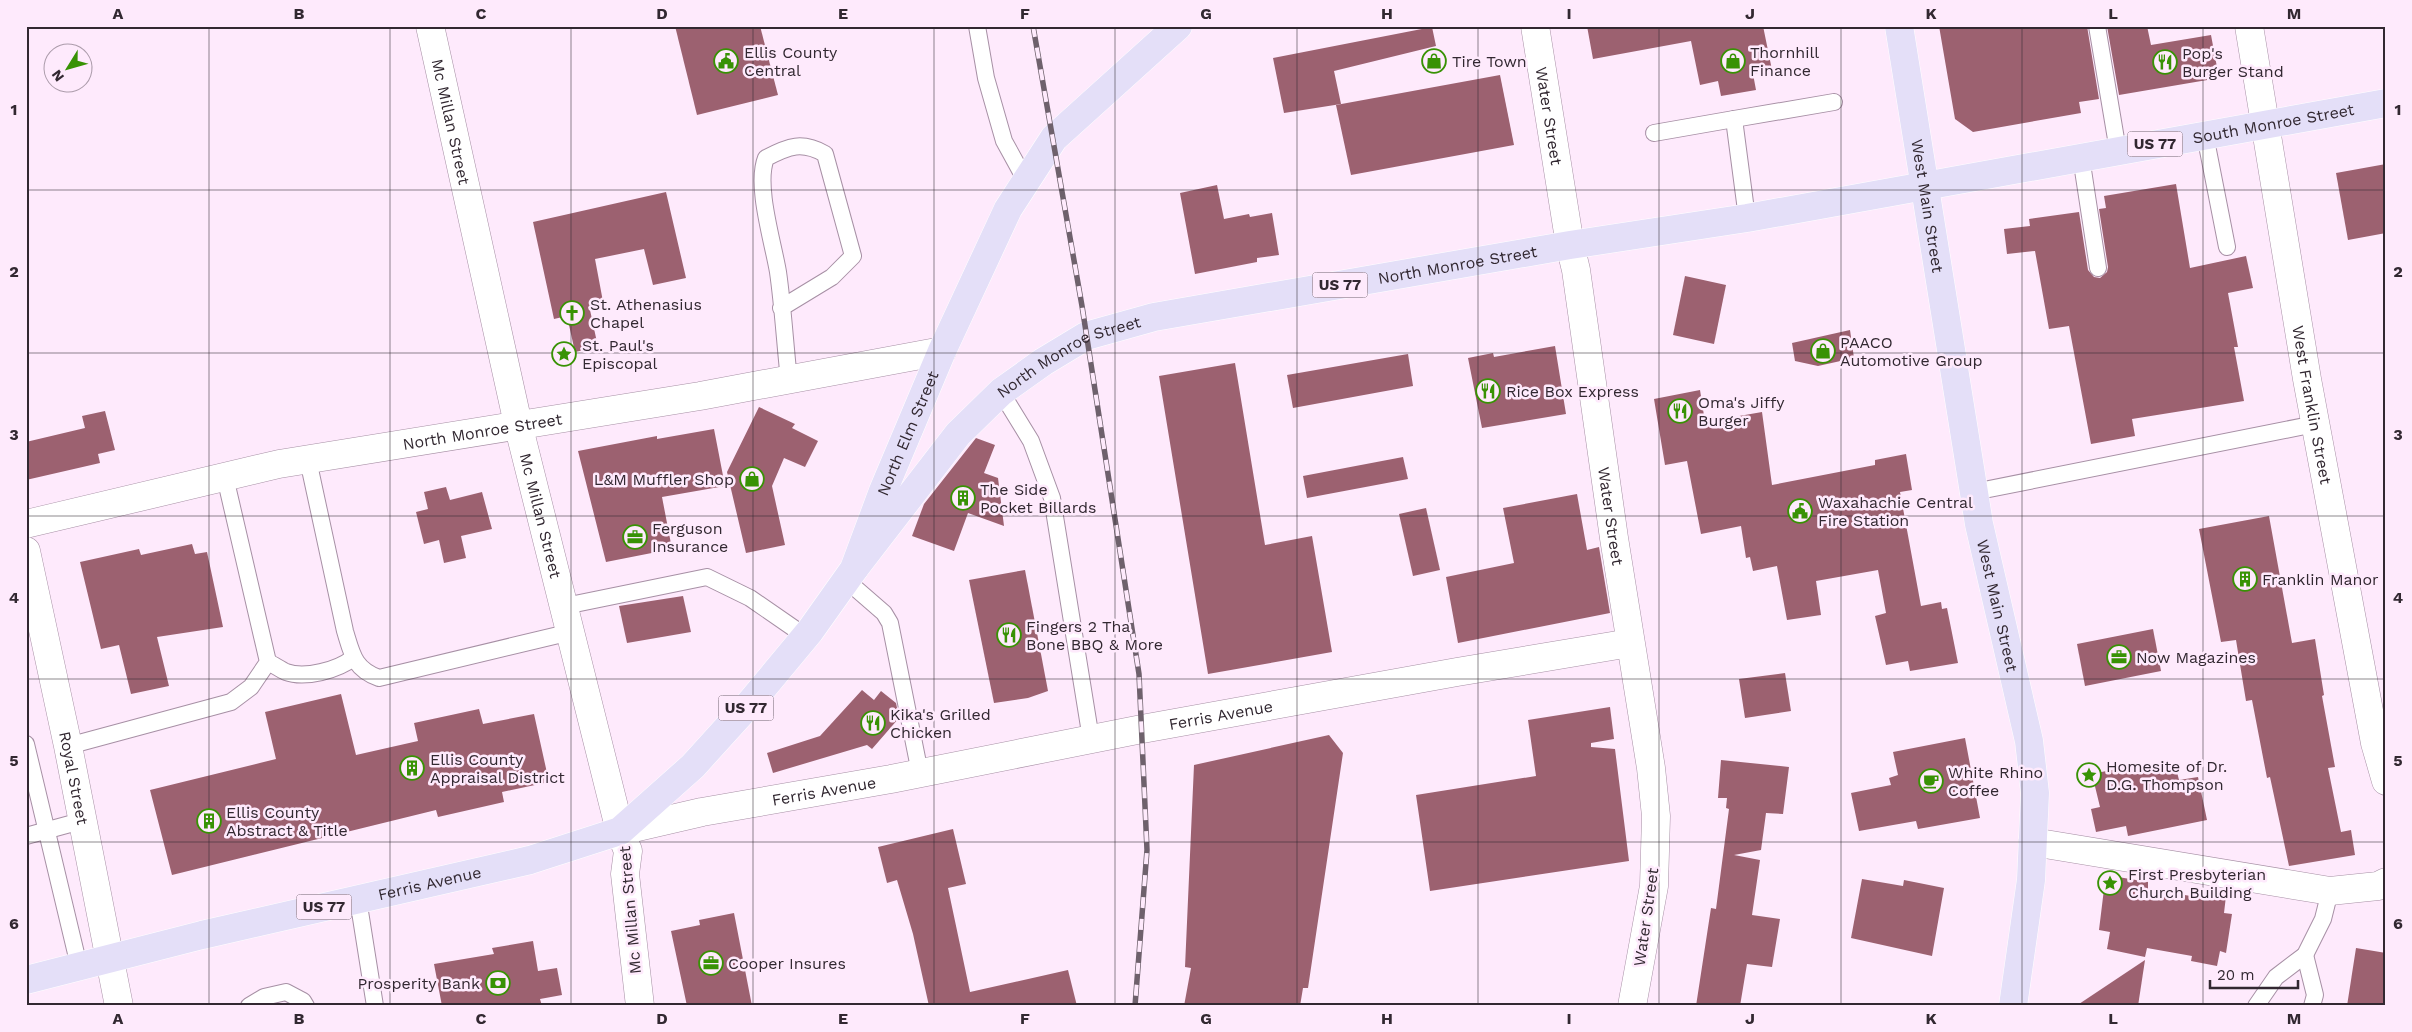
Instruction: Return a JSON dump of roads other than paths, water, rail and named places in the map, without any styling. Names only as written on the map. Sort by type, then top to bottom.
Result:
[{"type":"main road","name":"North Elm Street","points":[[620,831],[693,766],[751,702],[805,636],[850,574],[942,351],[1008,209],[1054,138],[1178,26]]},
{"type":"main road","name":"West Main Street","points":[[1898,26],[1974,492],[2028,741],[2036,793],[2031,880],[2012,1006]]},
{"type":"main road","name":"South Monroe Street","points":[[1924,185],[2386,103]]},
{"type":"main road","name":"North Monroe Street","points":[[850,574],[958,434],[1000,392],[1086,336],[1154,316],[1747,218],[1924,185]]},
{"type":"main road","name":"Ferris Avenue","points":[[26,980],[109,958],[530,860],[620,831]]},
{"type":"street","name":"Mc Millan Street","points":[[430,26],[518,424],[620,831],[628,851],[625,874],[640,1006]]},
{"type":"street","name":"Water Street","points":[[1536,26],[1570,246],[1576,270],[1630,643],[1651,768],[1656,816],[1654,886],[1632,1006]]},
{"type":"street","name":"West Franklin Street","points":[[2248,26],[2315,424],[2375,743],[2386,781]]},
{"type":"street","name":"North Monroe Street","points":[[26,524],[225,477],[308,460],[788,380],[942,351]]},
{"type":"street","name":"Royal Street","points":[[26,551],[68,746],[119,1006]]},
{"type":"street","name":"Ferris Avenue","points":[[620,831],[702,812],[920,773],[1091,739],[1457,672],[1630,643]]},
{"type":"street","points":[[2033,842],[2330,891],[2378,886],[2386,882]]},
{"type":"lane","points":[[977,26],[986,78],[1004,141],[1026,181]]},
{"type":"lane","points":[[2097,26],[2118,150]]},
{"type":"lane","points":[[1654,133],[1834,102]]},
{"type":"lane","points":[[1734,119],[1747,218]]},
{"type":"lane","points":[[2205,135],[2227,247]]},
{"type":"lane","points":[[782,308],[832,276],[853,256],[825,154],[809,146],[784,149],[766,158],[762,166],[762,183],[778,273],[788,380]]},
{"type":"lane","points":[[2081,157],[2098,268]]},
{"type":"lane","points":[[1000,392],[1030,441],[1052,498],[1091,739]]},
{"type":"lane","points":[[1974,492],[2315,424]]},
{"type":"lane","points":[[308,460],[353,658],[366,673],[379,678],[571,632]]},
{"type":"lane","points":[[225,477],[268,662],[287,673],[312,674],[342,667],[353,658]]},
{"type":"lane","points":[[850,574],[884,613],[890,623],[920,773]]},
{"type":"lane","points":[[565,606],[707,576],[750,598],[805,636]]},
{"type":"lane","points":[[68,746],[231,702],[250,687],[268,662]]},
{"type":"lane","points":[[26,744],[79,966]]},
{"type":"lane","points":[[26,836],[82,821]]},
{"type":"lane","points":[[2256,1006],[2276,977],[2305,955],[2323,919],[2330,891]]},
{"type":"lane","points":[[358,900],[375,1006]]},
{"type":"lane","points":[[2305,955],[2315,995],[2312,1006]]},
{"type":"lane","points":[[249,1006],[264,997],[286,992],[303,1001],[306,1006]]},
{"type":"railway","points":[[1033,26],[1082,306],[1139,674],[1147,850],[1135,1006]]},
{"type":"place","name":"Ellis County Central","points":[[726,61]]},
{"type":"place","name":"Tire Town","points":[[1434,61]]},
{"type":"place","name":"Thornhill Finance","points":[[1733,61]]},
{"type":"place","name":"Pop's Burger Stand","points":[[2165,62]]},
{"type":"place","name":"St. Athenasius Chapel","points":[[572,313]]},
{"type":"place","name":"PAACO Automotive Group","points":[[1823,351]]},
{"type":"place","name":"St. Paul's Episcopal","points":[[564,354]]},
{"type":"place","name":"Rice Box Express","points":[[1488,391]]},
{"type":"place","name":"Oma's Jiffy Burger","points":[[1680,411]]},
{"type":"place","name":"L&M Muffler Shop","points":[[752,479]]},
{"type":"place","name":"The Side Pocket Billards","points":[[963,498]]},
{"type":"place","name":"Waxahachie Central Fire Station","points":[[1800,511]]},
{"type":"place","name":"Ferguson Insurance","points":[[635,537]]},
{"type":"place","name":"Franklin Manor","points":[[2245,579]]},
{"type":"place","name":"Fingers 2 Tha Bone BBQ & More","points":[[1009,635]]},
{"type":"place","name":"Now Magazines","points":[[2119,657]]},
{"type":"place","name":"Kika's Grilled Chicken","points":[[873,723]]},
{"type":"place","name":"Ellis County Appraisal District","points":[[412,768]]},
{"type":"place","name":"Homesite of Dr. D.G. Thompson","points":[[2089,775]]},
{"type":"place","name":"White Rhino Coffee","points":[[1931,781]]},
{"type":"place","name":"Ellis County Abstract & Title","points":[[209,821]]},
{"type":"place","name":"First Presbyterian Church Building","points":[[2110,883]]},
{"type":"place","name":"Cooper Insures","points":[[711,963]]},
{"type":"place","name":"Prosperity Bank","points":[[498,983]]}]
